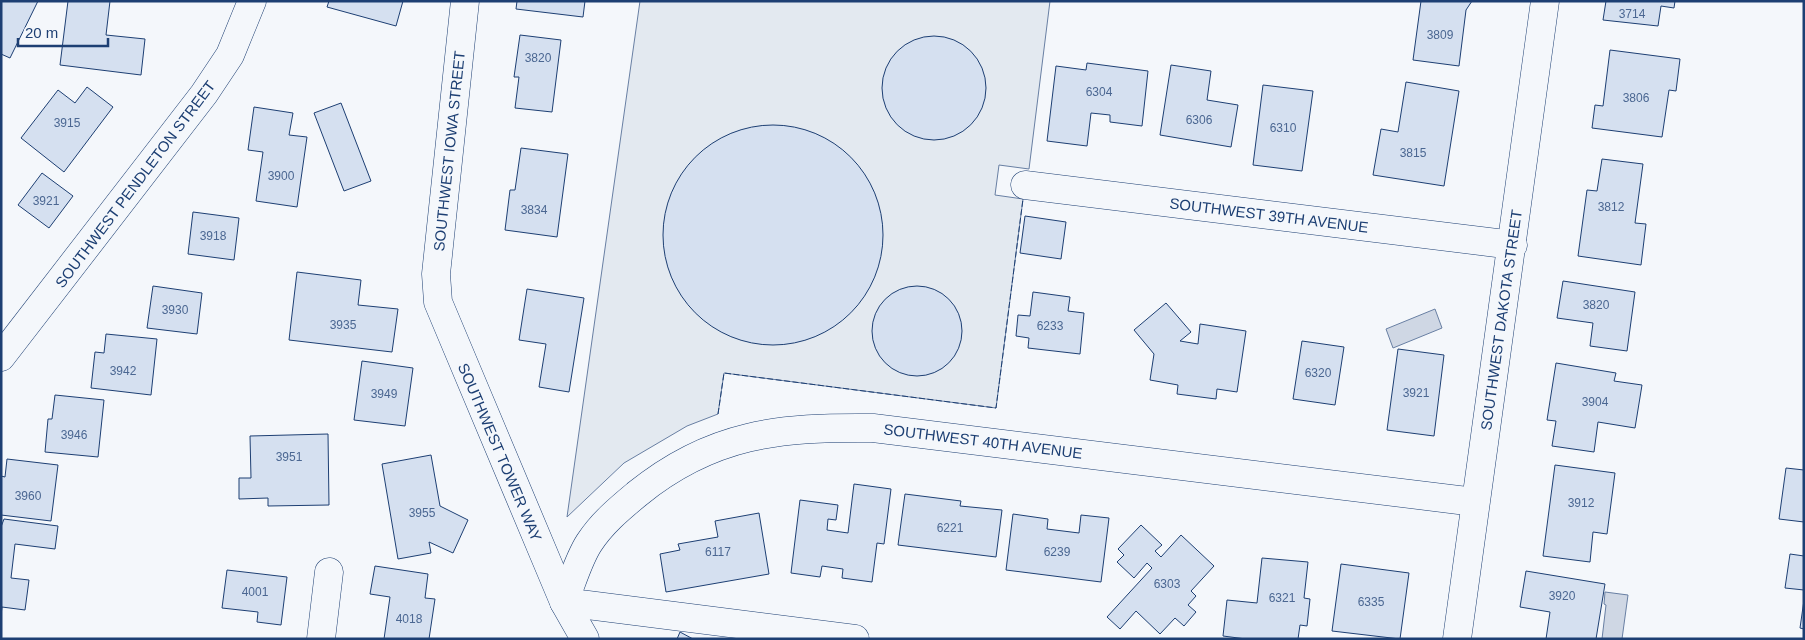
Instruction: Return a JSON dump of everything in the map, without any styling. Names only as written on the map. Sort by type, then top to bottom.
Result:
[{"type":"street","name":"SOUTHWEST PENDLETON STREET","points":[[1,357],[204,94],[230,55],[252,1]]},
{"type":"street","name":"SOUTHWEST IOWA STREET","points":[[438,302],[436,274],[466,1]]},
{"type":"street","name":"SOUTHWEST DAKOTA STREET","points":[[1457,639],[1545,1]]},
{"type":"street","name":"SOUTHWEST 39TH AVENUE","points":[[1025,185],[1512,245]]},
{"type":"street","name":"SOUTHWEST TOWER WAY","points":[[438,302],[564,602],[585,639]]},
{"type":"street","name":"SOUTHWEST 40TH AVENUE","points":[[564,602],[588,544],[606,520],[657,479],[691,458],[751,436],[823,428],[873,428],[1475,502]]},
{"type":"street","points":[[321,639],[330,572]]},
{"type":"street","points":[[564,602],[855,639]]},
{"type":"shaded area","points":[[640,1],[1050,1],[1029,169],[999,165],[995,195],[1023,199],[996,408],[724,373],[718,414],[687,426],[624,463],[567,517]]},
{"type":"shaded area","points":[[1435,309],[1442,328],[1393,348],[1386,329]]},
{"type":"shaded area","points":[[1605,592],[1628,595],[1622,639],[1602,639],[1606,605],[1604,604]]},
{"type":"building","points":[[1,1],[38,1],[10,58],[1,54]]},
{"type":"building","points":[[68,1],[110,1],[106,35],[145,39],[141,75],[60,65]]},
{"type":"building","points":[[329,1],[403,1],[396,26],[327,7]]},
{"type":"building","points":[[517,1],[585,1],[583,17],[516,9]]},
{"type":"building","points":[[1421,1],[1472,1],[1466,10],[1459,66],[1413,60]]},
{"type":"building","points":[[1606,1],[1675,1],[1674,8],[1661,6],[1658,26],[1603,20]]},
{"type":"building","points":[[520,35],[561,40],[552,112],[515,108],[519,77],[514,77]]},
{"type":"building","points":[[934,36],[954,40],[963,45],[977,59],[982,68],[986,88],[982,108],[977,117],[963,131],[954,136],[934,140],[914,136],[905,131],[891,117],[886,108],[882,88],[886,68],[891,59],[905,45],[914,40]]},
{"type":"building","points":[[1610,50],[1680,59],[1676,91],[1669,90],[1662,137],[1592,128],[1595,105],[1603,106]]},
{"type":"building","points":[[1087,63],[1148,71],[1142,126],[1110,122],[1110,115],[1091,113],[1087,146],[1047,141],[1056,66],[1086,70]]},
{"type":"building","points":[[1171,65],[1211,71],[1207,100],[1238,105],[1231,147],[1160,135]]},
{"type":"building","points":[[1406,82],[1459,91],[1444,186],[1373,175],[1381,129],[1398,132]]},
{"type":"building","points":[[1263,85],[1313,91],[1302,171],[1253,165]]},
{"type":"building","points":[[87,87],[113,107],[64,172],[21,138],[58,90],[75,103]]},
{"type":"building","points":[[341,103],[371,181],[344,191],[314,113]]},
{"type":"building","points":[[254,107],[293,113],[289,135],[307,137],[297,207],[256,201],[263,152],[248,150]]},
{"type":"building","points":[[762,125],[784,125],[815,133],[834,143],[851,157],[865,174],[875,193],[883,224],[883,246],[875,277],[865,296],[851,313],[834,327],[815,337],[784,345],[762,345],[731,337],[721,332],[703,320],[688,305],[671,277],[663,246],[663,224],[671,193],[676,183],[688,165],[703,150],[731,133]]},
{"type":"building","points":[[521,148],[568,154],[557,237],[505,230],[510,190],[515,190]]},
{"type":"building","points":[[1602,159],[1643,164],[1635,223],[1646,224],[1641,265],[1578,256],[1587,190],[1597,191]]},
{"type":"building","points":[[42,173],[73,196],[49,228],[18,205]]},
{"type":"building","points":[[193,212],[239,218],[234,260],[188,254]]},
{"type":"building","points":[[1025,216],[1066,222],[1061,259],[1020,253]]},
{"type":"building","points":[[297,272],[361,280],[358,305],[398,309],[392,352],[289,340]]},
{"type":"building","points":[[1563,281],[1635,292],[1627,351],[1590,346],[1593,323],[1557,318]]},
{"type":"building","points":[[153,286],[202,293],[197,334],[147,328]]},
{"type":"building","points":[[917,286],[934,289],[949,299],[959,314],[962,331],[959,348],[949,363],[934,373],[917,376],[900,373],[885,363],[875,348],[872,331],[875,314],[885,299],[900,289]]},
{"type":"building","points":[[527,289],[584,298],[569,392],[539,387],[546,344],[519,340]]},
{"type":"building","points":[[1033,292],[1070,297],[1068,311],[1084,313],[1080,354],[1028,348],[1029,338],[1016,336],[1018,315],[1030,316]]},
{"type":"building","points":[[1166,303],[1191,332],[1180,341],[1198,344],[1200,324],[1246,331],[1237,392],[1217,389],[1216,399],[1177,394],[1178,385],[1150,380],[1154,354],[1134,330]]},
{"type":"building","points":[[106,334],[157,339],[151,395],[91,388],[95,352],[104,353]]},
{"type":"building","points":[[1302,341],[1344,347],[1335,405],[1293,399]]},
{"type":"building","points":[[1398,349],[1444,355],[1434,436],[1387,430]]},
{"type":"building","points":[[362,361],[413,368],[405,426],[354,420]]},
{"type":"building","points":[[1556,363],[1616,373],[1614,381],[1642,385],[1635,428],[1598,422],[1594,452],[1552,446],[1556,421],[1547,420]]},
{"type":"building","points":[[55,395],[104,400],[98,457],[45,452],[48,419],[52,419]]},
{"type":"building","points":[[328,434],[329,505],[268,506],[268,498],[239,499],[239,478],[251,478],[250,436]]},
{"type":"building","points":[[431,455],[440,506],[468,520],[453,553],[429,542],[431,553],[398,559],[382,464]]},
{"type":"building","points":[[7,459],[58,465],[51,521],[1,515],[1,476],[5,477]]},
{"type":"building","points":[[1555,465],[1615,473],[1607,534],[1593,532],[1590,562],[1543,556]]},
{"type":"building","points":[[1786,468],[1804,470],[1804,522],[1779,519]]},
{"type":"building","points":[[854,484],[891,489],[884,544],[877,543],[872,582],[842,578],[843,569],[822,566],[820,577],[791,573],[800,500],[838,505],[836,520],[828,519],[827,530],[848,533]]},
{"type":"building","points":[[905,494],[961,501],[960,506],[1002,510],[996,557],[898,545]]},
{"type":"building","points":[[759,513],[769,574],[666,592],[660,554],[680,550],[678,544],[718,537],[715,521]]},
{"type":"building","points":[[1013,514],[1048,519],[1047,529],[1079,533],[1081,515],[1109,518],[1101,582],[1006,570]]},
{"type":"building","points":[[4,519],[58,526],[55,549],[15,544],[11,578],[29,580],[25,610],[2,607],[1,615],[1,527]]},
{"type":"building","points":[[1141,525],[1162,545],[1155,551],[1161,557],[1181,535],[1214,566],[1191,591],[1196,596],[1188,605],[1196,612],[1184,626],[1175,618],[1160,634],[1136,611],[1120,629],[1107,617],[1152,568],[1147,563],[1134,578],[1117,562],[1124,555],[1118,549]]},
{"type":"building","points":[[1790,554],[1804,556],[1804,590],[1785,588]]},
{"type":"building","points":[[1262,558],[1308,562],[1304,598],[1310,599],[1307,626],[1300,625],[1298,639],[1246,639],[1223,636],[1227,600],[1257,603]]},
{"type":"building","points":[[1341,564],[1409,573],[1400,639],[1332,631]]},
{"type":"building","points":[[375,566],[428,574],[425,598],[435,599],[429,639],[384,639],[390,597],[370,594]]},
{"type":"building","points":[[227,570],[287,577],[281,625],[257,622],[258,612],[222,608]]},
{"type":"building","points":[[1526,571],[1605,584],[1596,639],[1546,639],[1550,612],[1520,607]]},
{"type":"building","points":[[1804,600],[1804,629],[1800,628]]},
{"type":"building","points":[[680,632],[693,639],[677,639]]},
{"type":"fence","points":[[718,414],[724,373],[996,408],[1023,199]]}]
